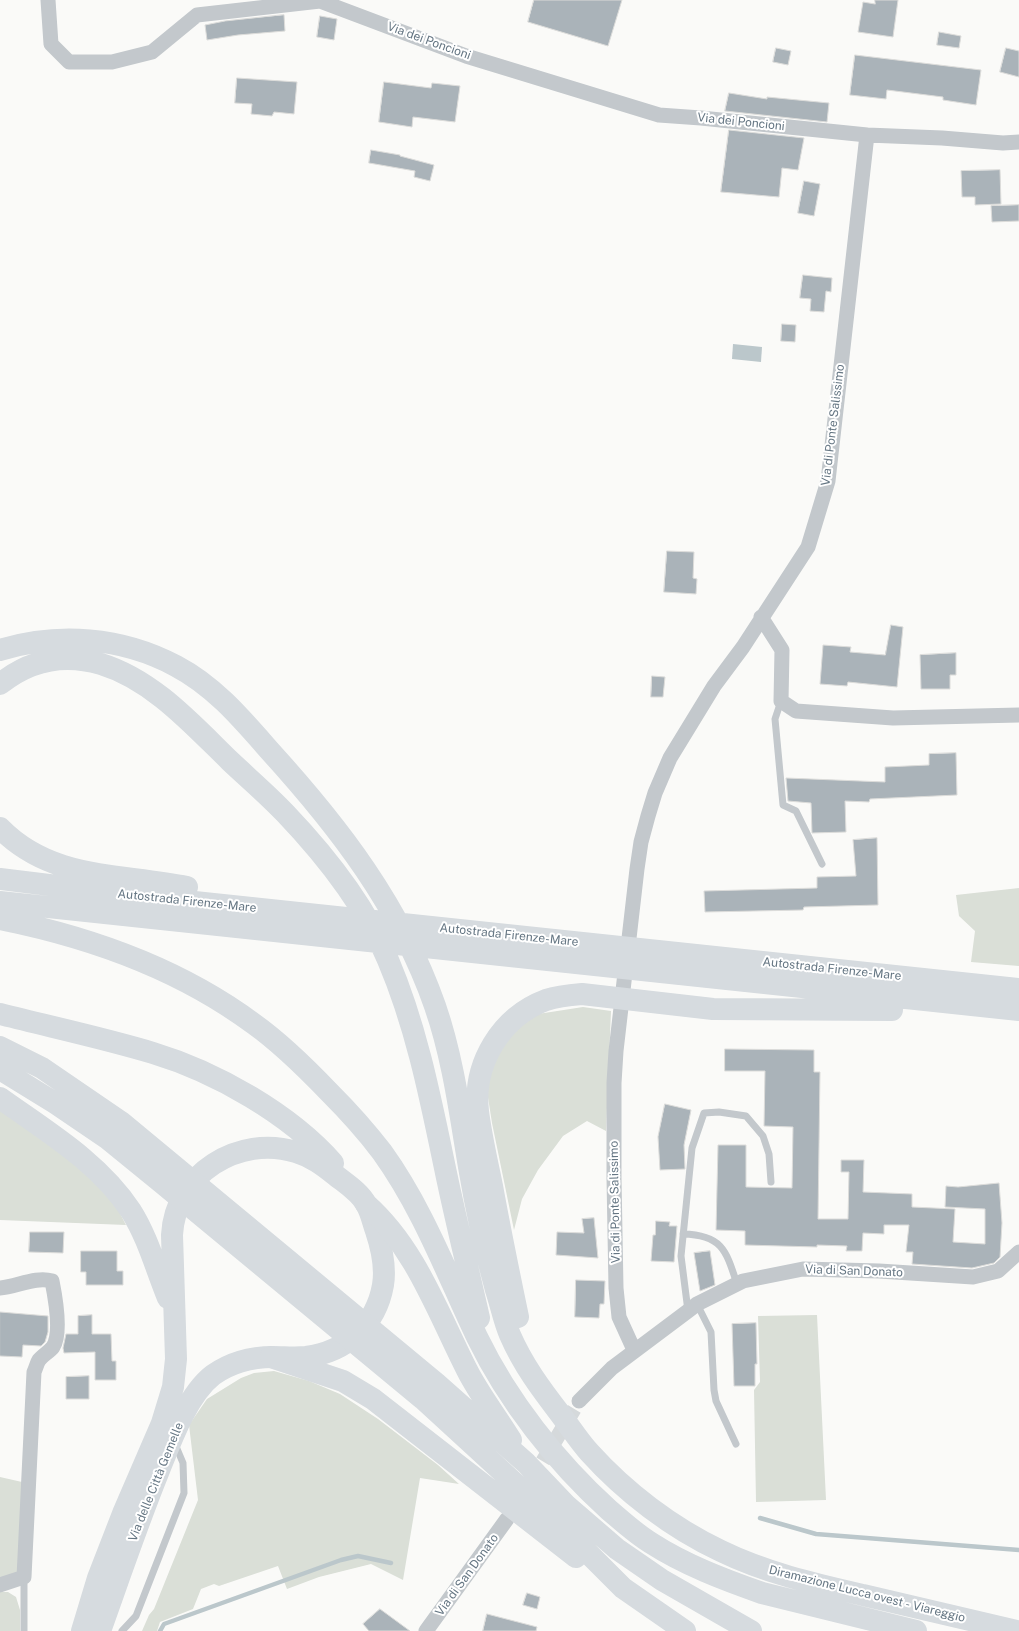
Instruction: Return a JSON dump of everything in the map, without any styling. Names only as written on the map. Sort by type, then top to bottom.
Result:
[{"type":"main road","points":[[0,650],[39,641],[96,640],[136,650],[160,658],[176,666],[199,681],[231,707],[282,764],[339,833],[371,876],[404,933],[435,1006],[452,1070],[480,1229],[491,1273],[508,1329],[529,1373]]},
{"type":"main road","points":[[0,684],[12,674],[26,667],[42,661],[60,659],[101,664],[134,678],[155,692],[194,726],[285,813],[323,856],[360,906],[387,958],[410,1020],[419,1051],[488,1358]]},
{"type":"main road","points":[[0,828],[22,847],[63,867],[103,876],[186,887],[288,911]]},
{"type":"main road","name":"Autostrada Firenze-Mare","points":[[0,879],[147,897],[1019,989]]},
{"type":"main road","name":"Autostrada Firenze-Mare","points":[[0,902],[1019,1011]]},
{"type":"main road","points":[[0,919],[76,937],[116,950],[160,969],[229,1006],[282,1046],[343,1106],[381,1152],[418,1210],[488,1358]]},
{"type":"main road","points":[[529,1373],[478,1111],[478,1088],[482,1067],[497,1038],[520,1015],[532,1006],[546,1000],[562,996],[582,994],[712,1009],[1019,1011]]},
{"type":"main road","points":[[0,1014],[155,1054],[223,1082],[250,1096],[301,1132],[321,1149],[361,1197],[388,1225],[410,1258],[468,1372],[526,1463]]},
{"type":"main road","points":[[0,1047],[42,1068],[121,1122],[430,1392],[623,1588]]},
{"type":"main road","points":[[0,1069],[56,1103],[108,1139],[430,1392],[526,1463],[566,1505],[623,1554],[682,1592],[751,1631]]},
{"type":"main road","points":[[0,1098],[89,1162],[121,1196],[131,1211],[150,1248],[175,1318]]},
{"type":"main road","name":"Via delle Città Gemelle","points":[[82,1631],[98,1578],[124,1511],[162,1423],[173,1387],[175,1374],[175,1318],[172,1235],[174,1218],[188,1186],[204,1170],[238,1152],[252,1148],[272,1147],[296,1151],[315,1160],[361,1197],[380,1245],[384,1266],[381,1291],[374,1310],[369,1320],[357,1336],[337,1348],[306,1357],[271,1357],[239,1362],[212,1376],[195,1395],[172,1438],[143,1511],[100,1631]]},
{"type":"main road","points":[[271,1357],[343,1381],[368,1395],[558,1544],[685,1631]]},
{"type":"main road","name":"Diramazione Lucca ovest - Viareggio","points":[[488,1358],[526,1418],[562,1464],[599,1501],[651,1543],[694,1566],[762,1593],[916,1631]]},
{"type":"main road","name":"Diramazione Lucca ovest - Viareggio","points":[[529,1373],[588,1451],[617,1481],[652,1509],[719,1551],[751,1564],[801,1581],[1017,1631]]},
{"type":"street","name":"Via dei Poncioni","points":[[48,0],[51,44],[69,62],[112,62],[152,52],[197,15],[320,1],[466,56],[659,115],[868,135]]},
{"type":"street","points":[[868,135],[942,138],[1003,143],[1019,142]]},
{"type":"street","name":"Via di Ponte Salissimo","points":[[634,1350],[619,1317],[616,1288],[614,1083],[616,1051],[641,842],[655,793],[670,758],[682,736],[714,686],[743,647],[761,617],[808,548],[828,481],[868,135]]},
{"type":"street","points":[[761,617],[782,650],[781,701],[796,711],[893,718],[1019,714]]},
{"type":"street","name":"Via di San Donato","points":[[579,1401],[612,1368],[634,1350],[692,1308],[743,1281],[803,1269],[879,1270],[973,1277],[998,1271],[1019,1252]]},
{"type":"street","points":[[0,1288],[8,1288],[47,1279],[52,1281],[57,1325],[57,1337],[54,1346],[39,1360],[34,1372],[24,1577],[0,1585]]},
{"type":"street","name":"Via di San Donato","points":[[426,1631],[507,1519]]},
{"type":"lane","points":[[781,701],[775,719],[783,805],[796,811],[822,864]]},
{"type":"lane","points":[[736,1444],[716,1401],[714,1390],[712,1332],[692,1308],[681,1256],[692,1148],[704,1113],[719,1112],[746,1116],[763,1136],[769,1154],[771,1182]]},
{"type":"lane","points":[[684,1234],[700,1234],[712,1239],[728,1256],[737,1284]]},
{"type":"lane","points":[[122,1631],[136,1616],[184,1493],[183,1462],[172,1438]]},
{"type":"lane","points":[[24,1577],[24,1631]]},
{"type":"shaded area","points":[[733,344],[762,347],[761,362],[732,359]]},
{"type":"shaded area","points":[[1019,888],[1019,966],[971,962],[975,931],[959,916],[956,895]]},
{"type":"shaded area","points":[[583,1007],[611,1011],[606,1131],[587,1121],[563,1136],[538,1170],[522,1199],[514,1230],[487,1091],[492,1063],[511,1033],[538,1014]]},
{"type":"shaded area","points":[[0,1105],[85,1170],[112,1198],[126,1225],[0,1220]]},
{"type":"shaded area","points":[[817,1315],[826,1500],[756,1502],[754,1390],[760,1382],[758,1316]]},
{"type":"shaded area","points":[[274,1371],[309,1381],[340,1394],[378,1419],[438,1465],[459,1484],[420,1478],[403,1580],[371,1564],[319,1577],[287,1589],[278,1566],[219,1586],[214,1584],[201,1589],[193,1609],[160,1622],[157,1631],[142,1631],[149,1615],[154,1609],[198,1500],[189,1425],[207,1399],[241,1378],[254,1373]]},
{"type":"shaded area","points":[[0,1477],[22,1482],[21,1567],[14,1577],[0,1579]]},
{"type":"shaded area","points":[[0,1592],[8,1592],[16,1597],[20,1610],[20,1631],[0,1631]]},
{"type":"building","points":[[534,0],[622,0],[608,46],[528,22]]},
{"type":"building","points":[[875,0],[898,0],[893,37],[858,32],[863,2],[875,4]]},
{"type":"building","points":[[284,15],[285,31],[238,35],[207,40],[205,25],[225,21]]},
{"type":"building","points":[[320,16],[337,19],[334,40],[317,37]]},
{"type":"building","points":[[939,32],[961,36],[959,48],[937,45]]},
{"type":"building","points":[[776,48],[791,51],[788,65],[773,62]]},
{"type":"building","points":[[1006,48],[1019,51],[1019,77],[1000,72]]},
{"type":"building","points":[[855,55],[981,70],[976,105],[943,100],[943,97],[887,90],[886,99],[850,95]]},
{"type":"building","points":[[237,78],[297,82],[294,114],[274,112],[272,116],[251,114],[252,104],[235,103]]},
{"type":"building","points":[[384,82],[431,88],[432,83],[460,86],[455,122],[413,117],[412,127],[379,122]]},
{"type":"building","points":[[729,93],[767,99],[767,97],[829,103],[827,122],[725,111]]},
{"type":"building","points":[[729,130],[804,138],[798,170],[782,168],[779,197],[721,192]]},
{"type":"building","points":[[371,150],[400,155],[434,165],[430,181],[414,177],[415,171],[369,163]]},
{"type":"building","points":[[1000,170],[1001,204],[975,205],[975,197],[962,197],[961,171]]},
{"type":"building","points":[[804,181],[820,184],[814,216],[798,213]]},
{"type":"building","points":[[1019,205],[1019,221],[992,222],[991,206]]},
{"type":"building","points":[[803,275],[832,278],[831,292],[826,291],[824,312],[810,311],[811,299],[800,298]]},
{"type":"building","points":[[782,324],[796,325],[795,342],[781,341]]},
{"type":"building","points":[[667,551],[694,552],[693,578],[697,579],[696,594],[664,592]]},
{"type":"building","points":[[891,625],[903,627],[897,687],[848,682],[847,686],[820,684],[823,645],[851,647],[850,652],[885,655]]},
{"type":"building","points":[[956,653],[956,675],[950,675],[950,689],[921,689],[920,655]]},
{"type":"building","points":[[652,676],[665,677],[663,697],[651,697]]},
{"type":"building","points":[[956,753],[957,795],[870,799],[869,802],[845,801],[846,832],[812,833],[811,803],[788,801],[786,778],[885,782],[885,767],[929,765],[929,754]]},
{"type":"building","points":[[877,838],[878,905],[804,907],[803,910],[705,912],[704,891],[817,888],[817,877],[856,876],[853,840]]},
{"type":"building","points":[[725,1049],[814,1050],[814,1072],[820,1072],[818,1219],[848,1219],[849,1172],[841,1172],[841,1160],[864,1160],[863,1192],[912,1194],[912,1207],[955,1209],[953,1242],[985,1244],[985,1209],[945,1207],[946,1186],[958,1187],[999,1183],[1002,1223],[1000,1257],[994,1263],[972,1268],[912,1264],[913,1252],[906,1252],[909,1225],[884,1225],[884,1234],[863,1233],[862,1251],[846,1251],[847,1246],[817,1245],[817,1247],[745,1245],[745,1231],[716,1230],[718,1145],[746,1145],[746,1187],[792,1188],[793,1127],[764,1126],[765,1071],[725,1071]]},
{"type":"building","points":[[665,1104],[691,1110],[684,1145],[685,1169],[660,1170],[658,1137]]},
{"type":"building","points":[[594,1218],[598,1258],[556,1255],[557,1232],[584,1233],[582,1219]]},
{"type":"building","points":[[656,1221],[670,1222],[669,1226],[677,1226],[674,1262],[651,1261],[653,1235],[655,1235]]},
{"type":"building","points":[[30,1232],[64,1232],[63,1253],[29,1252]]},
{"type":"building","points":[[81,1251],[117,1251],[117,1271],[123,1271],[123,1285],[86,1285],[86,1272],[81,1272]]},
{"type":"building","points":[[710,1251],[715,1285],[700,1291],[694,1253]]},
{"type":"building","points":[[576,1280],[605,1281],[604,1304],[600,1304],[599,1318],[575,1317]]},
{"type":"building","points":[[0,1312],[48,1316],[48,1332],[45,1342],[41,1346],[23,1345],[22,1357],[0,1356]]},
{"type":"building","points":[[92,1315],[92,1334],[111,1334],[112,1361],[116,1361],[116,1380],[95,1380],[95,1352],[64,1353],[63,1348],[66,1334],[78,1334],[78,1316]]},
{"type":"building","points":[[756,1323],[757,1364],[755,1364],[755,1386],[734,1386],[732,1324]]},
{"type":"building","points":[[89,1376],[89,1399],[66,1399],[66,1377]]},
{"type":"building","points":[[527,1593],[540,1597],[537,1609],[523,1605]]},
{"type":"building","points":[[380,1609],[410,1631],[369,1631],[363,1624]]},
{"type":"building","points":[[487,1614],[537,1627],[536,1631],[483,1631]]},
{"type":"waterway","points":[[760,1518],[816,1534],[1019,1550]]},
{"type":"waterway","points":[[160,1631],[164,1624],[341,1560],[358,1556],[391,1563]]},
{"type":"tunnel","points":[[531,1481],[579,1401]]}]
